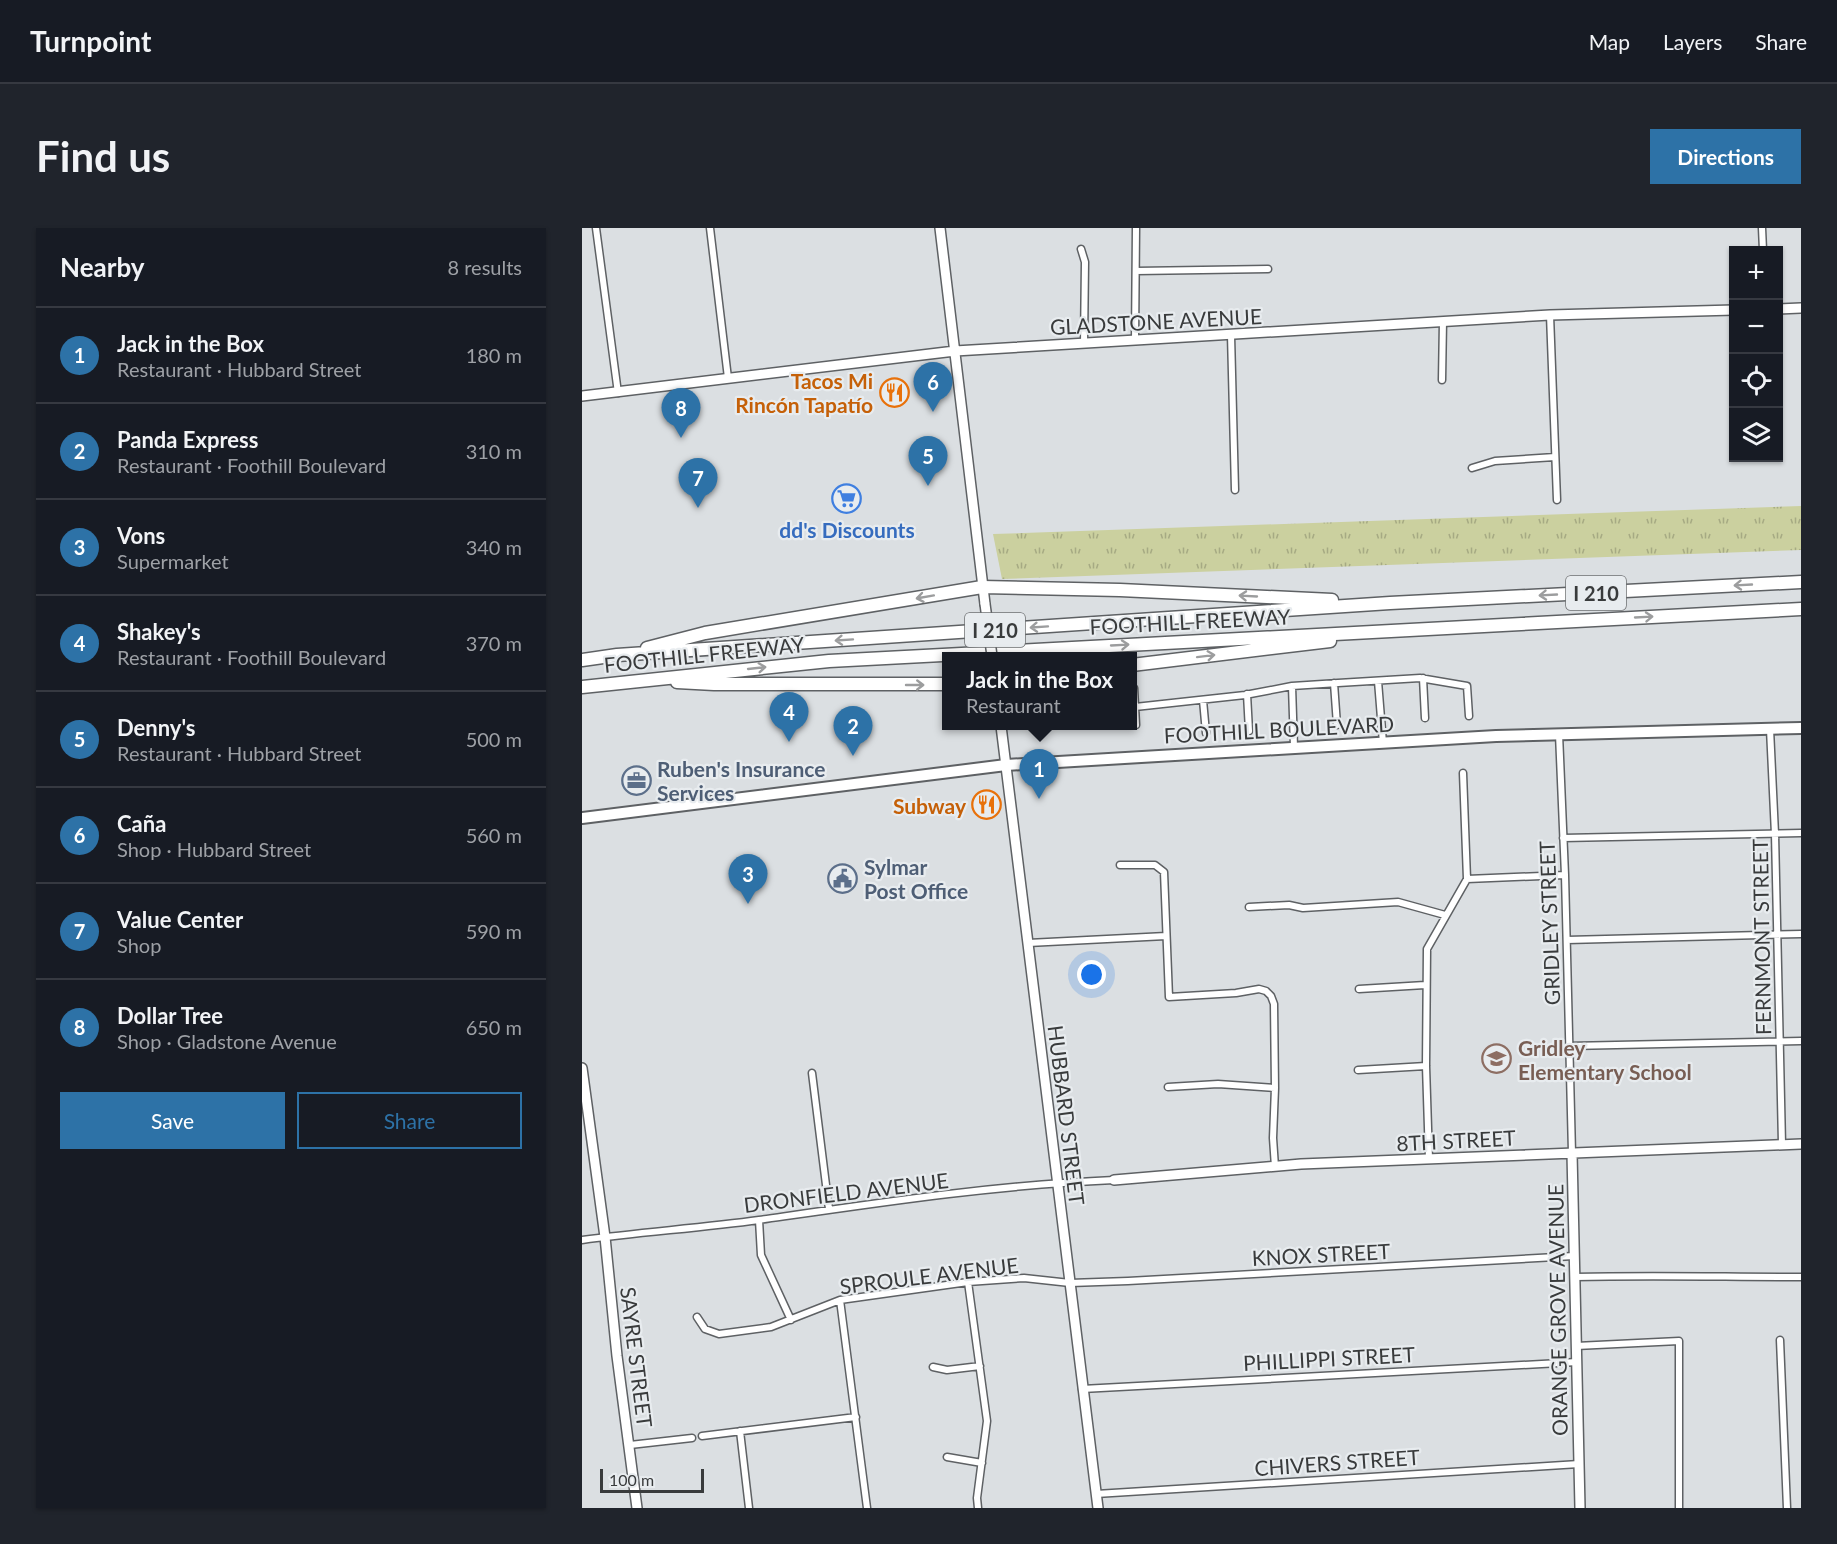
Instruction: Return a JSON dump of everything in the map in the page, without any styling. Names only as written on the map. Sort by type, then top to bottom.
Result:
[{"type":"highway","name":"FOOTHILL FREEWAY","points":[[582,660],[617,655],[1390,603],[1801,582]]},
{"type":"highway","points":[[617,655],[705,633],[982,587],[1120,590],[1390,603]]},
{"type":"highway","name":"FOOTHILL FREEWAY","points":[[991,652],[1801,609]]},
{"type":"highway","points":[[1137,664],[1439,627]]},
{"type":"highway","name":"FOOTHILL FREEWAY","points":[[582,687],[830,661],[942,655]]},
{"type":"highway","points":[[636,680],[714,684],[942,684]]},
{"type":"main road","name":"FOOTHILL BOULEVARD","points":[[582,818],[1006,765],[1294,747],[1559,734],[1801,728]]},
{"type":"street","points":[[596,228],[618,393]]},
{"type":"street","points":[[710,228],[728,378]]},
{"type":"street","points":[[940,228],[991,652]]},
{"type":"street","points":[[1135,341],[1136,228]]},
{"type":"street","points":[[1762,228],[1763,246]]},
{"type":"street","points":[[1081,249],[1085,262],[1084,343]]},
{"type":"street","points":[[1136,272],[1268,269]]},
{"type":"street","points":[[1783,309],[1801,308]]},
{"type":"street","name":"GLADSTONE AVENUE","points":[[582,396],[955,351],[1550,315],[1729,310]]},
{"type":"street","points":[[1550,315],[1557,500]]},
{"type":"street","points":[[1442,380],[1443,321]]},
{"type":"street","points":[[1231,335],[1235,490]]},
{"type":"street","points":[[1472,468],[1495,461],[1555,457]]},
{"type":"street","points":[[1423,678],[1425,718]]},
{"type":"street","points":[[1137,708],[1292,686],[1423,678],[1467,686],[1469,716]]},
{"type":"street","points":[[1378,681],[1383,743]]},
{"type":"street","points":[[1334,683],[1337,725]]},
{"type":"street","points":[[1292,686],[1294,747]]},
{"type":"street","points":[[1247,694],[1249,731]]},
{"type":"street","points":[[1203,700],[1206,733]]},
{"type":"street","name":"FERNMONT STREET","points":[[1770,729],[1775,834],[1782,1144]]},
{"type":"street","name":"HUBBARD STREET","points":[[1002,730],[1098,1508]]},
{"type":"street","name":"GRIDLEY STREET","points":[[1559,734],[1571,1111]]},
{"type":"street","points":[[1429,1159],[1425,985],[1427,949],[1467,879],[1463,773]]},
{"type":"street","points":[[1563,838],[1801,833]]},
{"type":"street","points":[[1120,865],[1155,865],[1164,872],[1168,997],[1236,993],[1259,989],[1271,996],[1274,1004],[1273,1137],[1275,1167]]},
{"type":"street","points":[[1467,879],[1565,875]]},
{"type":"street","points":[[1249,907],[1289,904],[1303,908],[1398,902],[1445,915]]},
{"type":"street","points":[[1567,940],[1801,934]]},
{"type":"street","points":[[1028,943],[1166,936]]},
{"type":"street","points":[[1359,989],[1425,985]]},
{"type":"street","points":[[1569,1046],[1801,1041]]},
{"type":"street","points":[[1358,1070],[1426,1066]]},
{"type":"street","name":"SAYRE STREET","points":[[582,1068],[605,1237],[617,1356],[637,1508]]},
{"type":"street","points":[[812,1073],[829,1209]]},
{"type":"street","points":[[1168,1087],[1218,1084],[1275,1088]]},
{"type":"street","name":"ORANGE GROVE AVENUE","points":[[1571,1111],[1580,1508]]},
{"type":"street","name":"8TH STREET","points":[[1114,1180],[1301,1164],[1801,1144]]},
{"type":"street","name":"DRONFIELD AVENUE","points":[[582,1240],[1057,1183],[1114,1180]]},
{"type":"street","points":[[759,1220],[761,1255],[791,1320]]},
{"type":"street","name":"KNOX STREET","points":[[1070,1283],[1574,1256]]},
{"type":"street","points":[[1575,1277],[1670,1275],[1691,1278],[1801,1277]]},
{"type":"street","name":"SPROULE AVENUE","points":[[697,1317],[705,1329],[719,1334],[771,1327],[840,1300],[968,1282],[1024,1278],[1070,1283]]},
{"type":"street","points":[[968,1282],[987,1421],[977,1498],[978,1508]]},
{"type":"street","points":[[840,1300],[867,1508]]},
{"type":"street","points":[[1780,1340],[1787,1508]]},
{"type":"street","points":[[1576,1346],[1679,1341],[1679,1508]]},
{"type":"street","name":"PHILLIPPI STREET","points":[[1082,1389],[1577,1362]]},
{"type":"street","points":[[933,1367],[947,1370],[980,1366]]},
{"type":"street","points":[[702,1436],[856,1417]]},
{"type":"street","points":[[740,1431],[749,1508]]},
{"type":"street","points":[[630,1445],[692,1438]]},
{"type":"street","points":[[947,1457],[982,1463]]},
{"type":"street","name":"CHIVERS STREET","points":[[1096,1494],[1579,1464]]},
{"type":"green space","points":[[1801,506],[1801,550],[1002,579],[993,534]]},
{"type":"place","name":"Tacos Mi Rincón Tapatío","points":[[894,392]]},
{"type":"place","name":"Caña","points":[[933,412]]},
{"type":"place","name":"Dollar Tree","points":[[681,438]]},
{"type":"place","name":"Denny's","points":[[928,486]]},
{"type":"place","name":"dd's Discounts","points":[[847,498]]},
{"type":"place","name":"Value Center","points":[[698,508]]},
{"type":"place","name":"Shakey's","points":[[789,742]]},
{"type":"place","name":"Panda Express","points":[[853,756]]},
{"type":"place","name":"Ruben's Insurance Services","points":[[636,780]]},
{"type":"place","name":"Jack in the Box","points":[[1039,799]]},
{"type":"place","name":"Subway","points":[[987,805]]},
{"type":"place","name":"Sylmar Post Office","points":[[843,878]]},
{"type":"place","name":"Vons","points":[[748,904]]},
{"type":"place","name":"Gridley Elementary School","points":[[1497,1059]]}]
